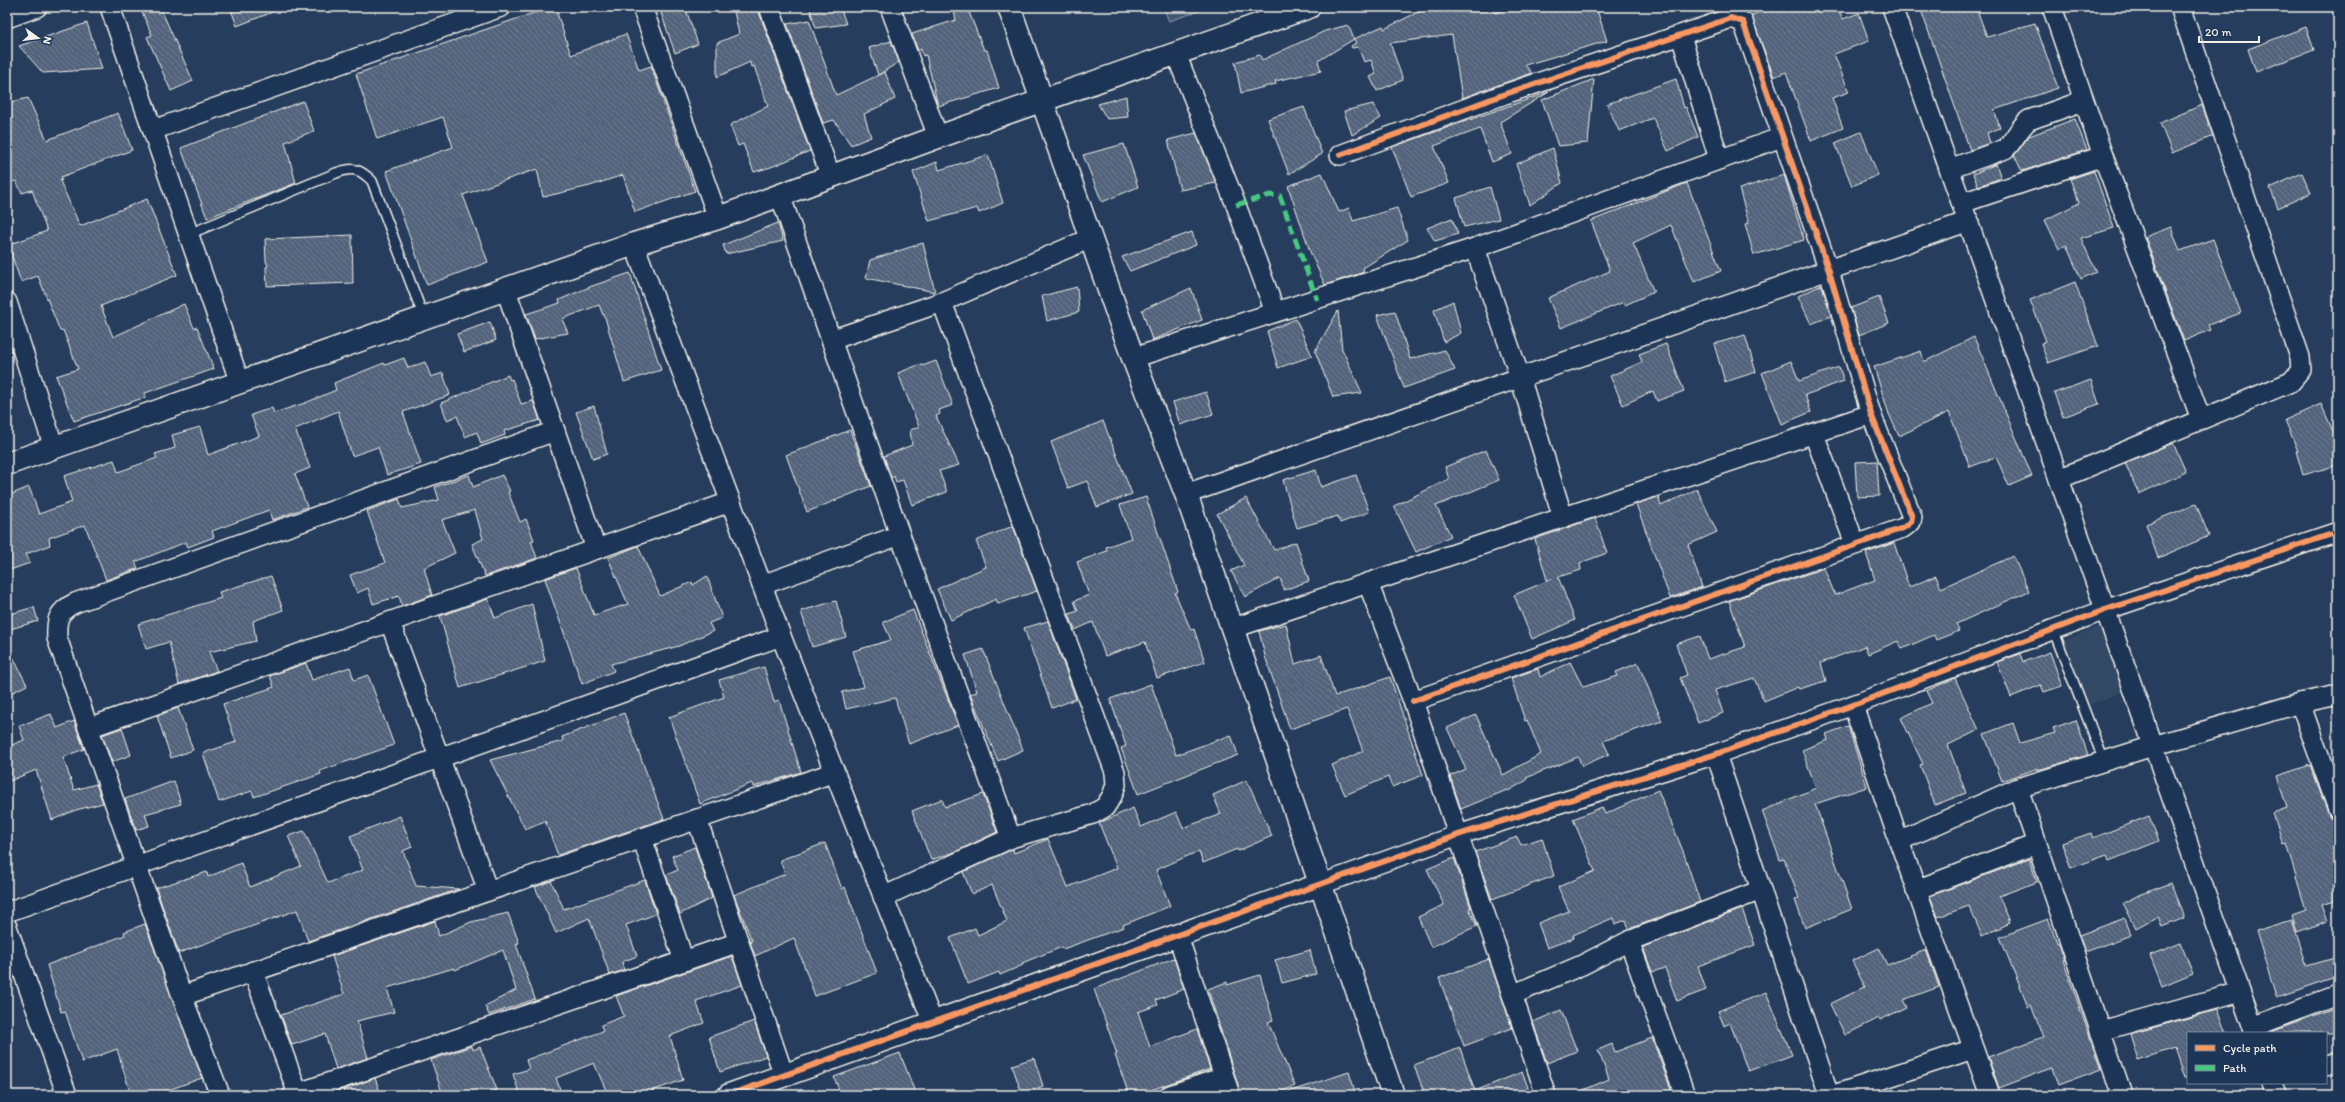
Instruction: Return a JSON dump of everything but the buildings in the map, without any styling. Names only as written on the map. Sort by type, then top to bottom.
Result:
[{"type":"street","points":[[7,18],[37,7]]},
{"type":"street","points":[[110,7],[240,383]]},
{"type":"street","points":[[153,130],[501,7]]},
{"type":"street","points":[[642,7],[718,218]]},
{"type":"street","points":[[769,7],[831,177]]},
{"type":"street","points":[[890,7],[938,137]]},
{"type":"street","points":[[1009,7],[1133,358],[1186,494],[1319,886],[1393,1095]]},
{"type":"street","points":[[7,464],[634,244],[718,218],[938,137],[1309,7]]},
{"type":"street","points":[[1892,7],[1949,170],[1969,221],[2254,1030],[2338,995]]},
{"type":"street","points":[[2052,7],[2103,156],[2201,419]]},
{"type":"street","points":[[2059,479],[2291,382],[2301,370],[2301,364],[2180,7]]},
{"type":"street","points":[[1340,155],[1505,94],[1731,18],[1743,22],[1829,271],[1871,414],[1912,517],[1911,522],[1903,528],[1413,701]]},
{"type":"street","points":[[1681,36],[1719,159]]},
{"type":"street","points":[[1176,54],[1236,205],[1275,312]]},
{"type":"street","points":[[1949,170],[2005,149],[2012,143],[2022,125],[2029,120],[2083,100]]},
{"type":"street","points":[[1133,358],[1475,248],[1782,137]]},
{"type":"street","points":[[1962,203],[2103,156]]},
{"type":"street","points":[[780,195],[900,535],[1011,838]]},
{"type":"street","points":[[1186,494],[1969,221]]},
{"type":"street","points":[[831,340],[942,302],[1091,238]]},
{"type":"street","points":[[634,244],[781,636],[932,1023]]},
{"type":"street","points":[[1475,248],[1520,377],[1563,518]]},
{"type":"street","points":[[506,290],[596,549]]},
{"type":"street","points":[[7,302],[54,448]]},
{"type":"street","points":[[883,897],[1011,838],[1093,814],[1105,807],[1116,785],[1116,772],[942,302]]},
{"type":"street","points":[[1232,629],[1871,414]]},
{"type":"street","points":[[220,1095],[182,996],[56,638],[58,617],[65,608],[555,431]]},
{"type":"street","points":[[1814,434],[1856,544]]},
{"type":"street","points":[[88,728],[730,502]]},
{"type":"street","points":[[730,1095],[1319,886],[1458,835],[1716,754],[1853,705],[2105,610],[2338,532]]},
{"type":"street","points":[[762,585],[900,535]]},
{"type":"street","points":[[1368,583],[1413,701],[1546,1095]]},
{"type":"street","points":[[390,622],[488,891]]},
{"type":"street","points":[[7,912],[781,636]]},
{"type":"street","points":[[1899,841],[2018,788],[2153,746],[2300,703],[2338,695]]},
{"type":"street","points":[[2300,703],[2338,810]]},
{"type":"street","points":[[1853,705],[1916,890],[1990,1095]]},
{"type":"street","points":[[1716,754],[1829,1095]]},
{"type":"street","points":[[182,996],[834,772]]},
{"type":"street","points":[[2018,788],[2122,1095]]},
{"type":"street","points":[[697,819],[784,1076]]},
{"type":"street","points":[[642,838],[684,961]]},
{"type":"street","points":[[1916,890],[2036,844]]},
{"type":"street","points":[[1512,995],[1582,965],[1629,941],[1761,890]]},
{"type":"street","points":[[7,927],[67,1095]]},
{"type":"street","points":[[1178,936],[1230,1095]]},
{"type":"street","points":[[1629,941],[1685,1095]]},
{"type":"street","points":[[253,971],[296,1094],[739,942]]},
{"type":"street","points":[[2100,1031],[2240,992]]},
{"type":"street","points":[[1834,1095],[1973,1049]]},
{"type":"street","points":[[2327,1065],[2338,1061]]},
{"type":"street","points":[[1170,1095],[1224,1077]]},
{"type":"street","points":[[2273,1084],[2277,1095]]},
{"type":"lane","points":[[189,234],[336,173],[351,168],[361,170],[372,181],[424,318]]},
{"type":"lane","points":[[2053,629],[2104,761]]},
{"type":"shaded area","points":[[1163,7],[1211,7],[1169,21]]},
{"type":"shaded area","points":[[2101,626],[2125,691],[2086,706],[2062,641]]},
{"type":"marked path","points":[[1236,205],[1270,195],[1280,196],[1317,300]]},
{"type":"cycle path","points":[[1340,155],[1505,94],[1731,18],[1743,22],[1829,271],[1871,414],[1912,517],[1911,522],[1903,528],[1413,701]]},
{"type":"cycle path","points":[[729,1095],[1458,835],[1716,754],[1853,705],[2105,610],[2338,532]]}]
